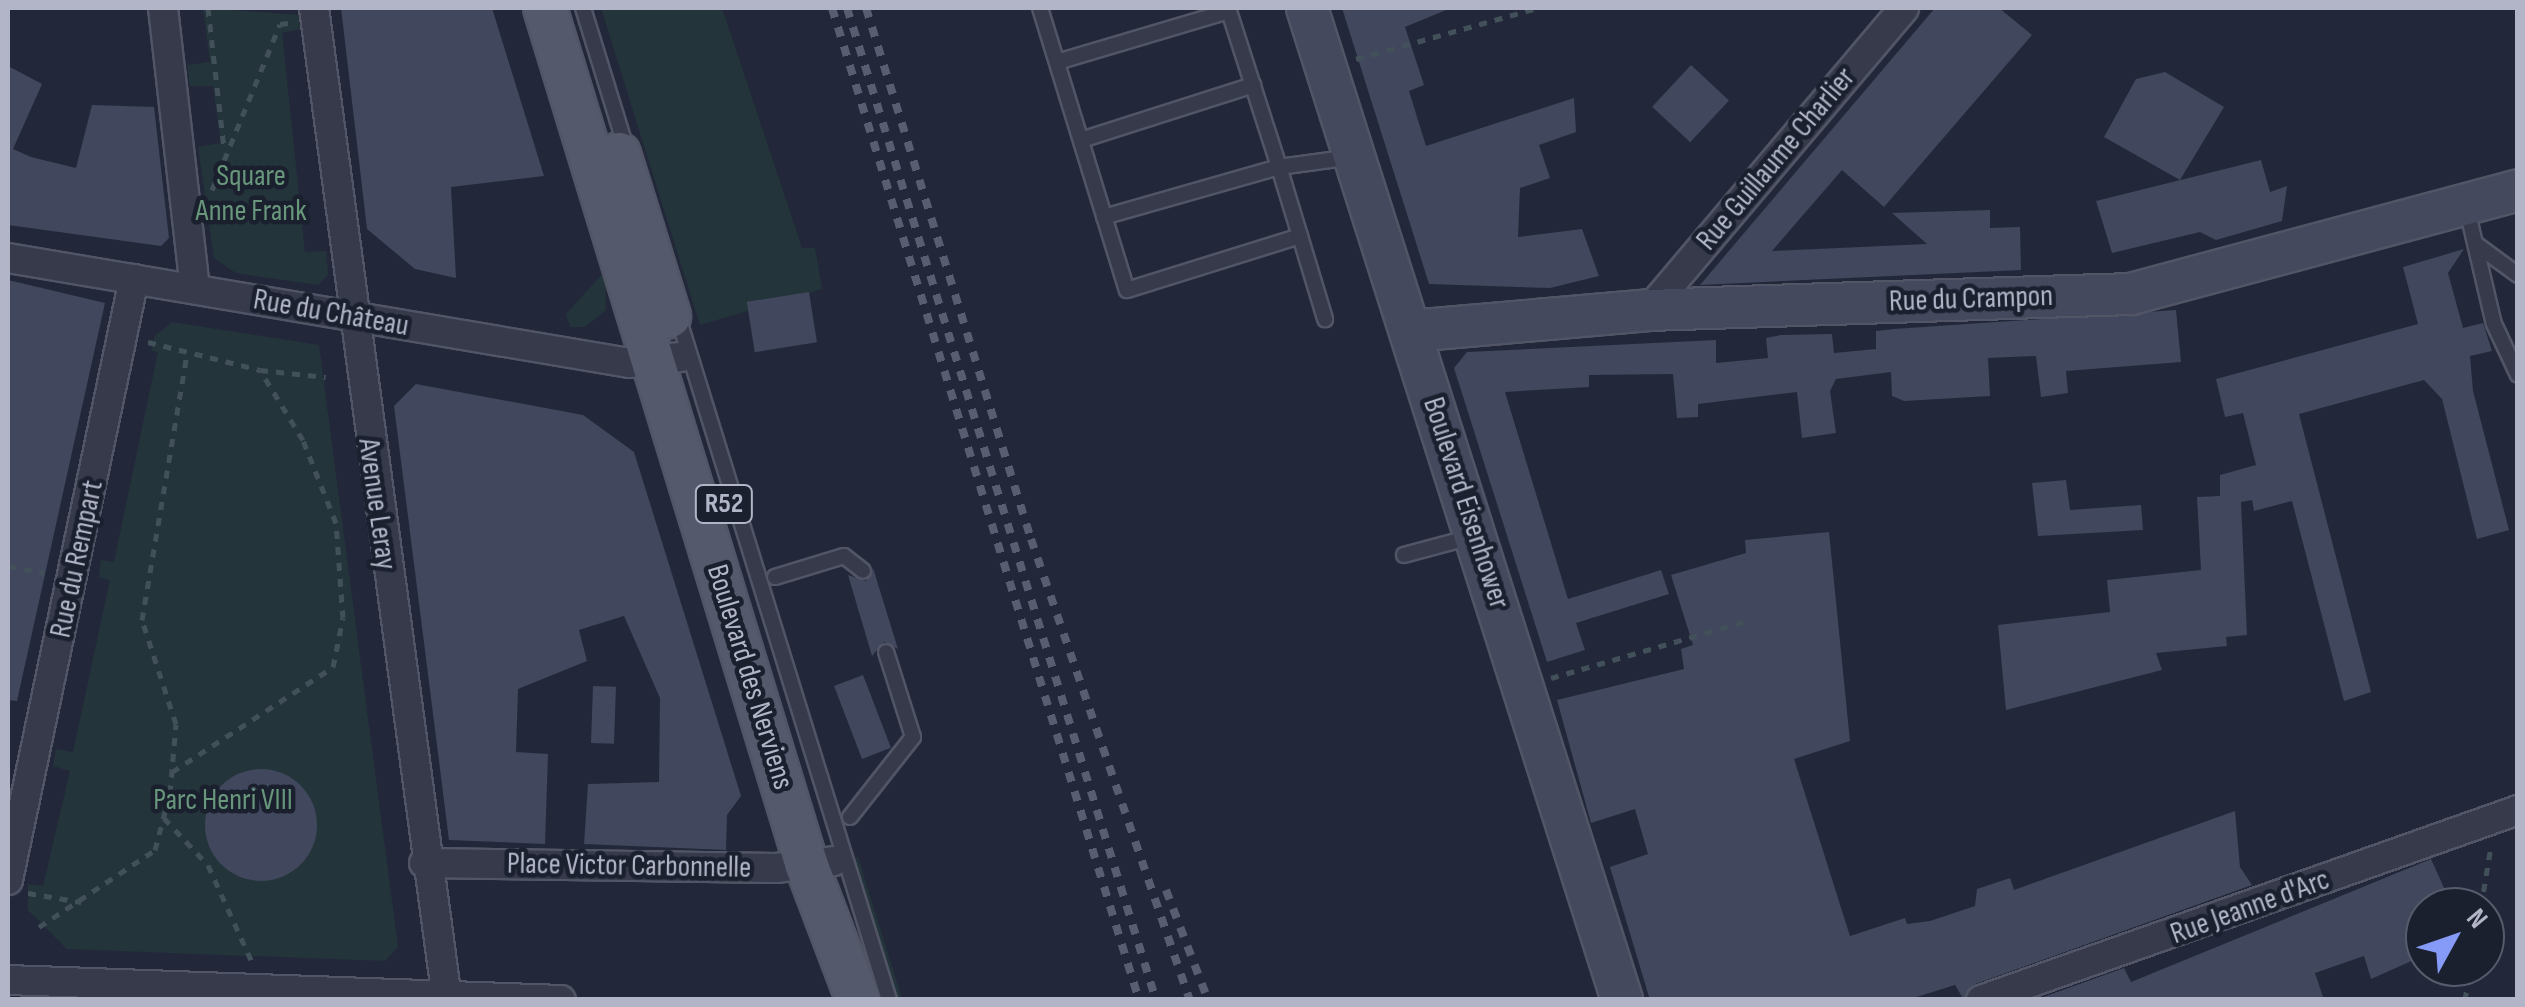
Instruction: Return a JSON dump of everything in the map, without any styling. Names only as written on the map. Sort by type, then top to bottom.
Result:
[{"type":"main road","name":"Boulevard des Nerviens","points":[[545,8],[668,361]]},
{"type":"main road","name":"Boulevard des Nerviens","points":[[574,8],[668,361],[821,863],[858,1000]]},
{"type":"main road","name":"Boulevard des Nerviens","points":[[821,863],[878,1000]]},
{"type":"street","points":[[163,8],[195,289]]},
{"type":"street","name":"Avenue Leray","points":[[314,8],[350,315],[424,863],[447,998]]},
{"type":"street","name":"Boulevard Eisenhower","points":[[1307,8],[1622,1000]]},
{"type":"street","name":"Rue Guillaume Charlier","points":[[1649,310],[1904,8]]},
{"type":"street","name":"Rue du Crampon","points":[[1411,332],[1649,310],[2131,294],[2518,190]]},
{"type":"street","name":"Rue du Château","points":[[8,258],[350,315],[668,361]]},
{"type":"street","name":"Rue du Rempart","points":[[8,880],[12,839],[74,580],[134,279]]},
{"type":"street","name":"Rue Jeanne d'Arc","points":[[1981,1000],[2507,814]]},
{"type":"street","name":"Place Victor Carbonnelle","points":[[424,863],[821,863]]},
{"type":"street","points":[[8,980],[118,991],[252,990],[296,996],[562,1000]]},
{"type":"lane","points":[[583,8],[889,1000]]},
{"type":"lane","points":[[1040,8],[1127,290],[1300,236]]},
{"type":"lane","points":[[1057,62],[1229,9],[1325,318]]},
{"type":"lane","points":[[1081,140],[1254,85]]},
{"type":"lane","points":[[1104,217],[1279,166],[1353,157]]},
{"type":"lane","points":[[2465,204],[2494,324],[2518,374]]},
{"type":"lane","points":[[2476,245],[2518,275]]},
{"type":"lane","points":[[1404,556],[1477,536]]},
{"type":"lane","points":[[775,577],[844,556],[863,571]]},
{"type":"lane","points":[[850,817],[914,736],[886,652]]},
{"type":"path","points":[[208,8],[224,151]]},
{"type":"path","points":[[1324,68],[1538,8]]},
{"type":"path","points":[[207,202],[224,151],[280,24]]},
{"type":"path","points":[[144,341],[260,370],[326,377]]},
{"type":"path","points":[[39,928],[84,903],[155,850],[164,818],[176,724],[142,620],[187,354]]},
{"type":"path","points":[[172,772],[333,667],[343,618],[336,523],[303,440],[260,370]]},
{"type":"path","points":[[8,566],[74,580]]},
{"type":"path","points":[[1524,686],[1746,621]]},
{"type":"path","points":[[2487,887],[2507,814]]},
{"type":"path","points":[[164,818],[208,865],[252,955],[252,990]]},
{"type":"path","points":[[8,890],[84,903]]},
{"type":"green space","name":"Square Anne Frank","points":[[203,8],[299,15],[300,29],[282,33],[305,252],[326,251],[328,275],[318,285],[236,273],[214,258],[198,147],[221,143],[213,86],[190,86],[187,65],[210,62]]},
{"type":"green space","points":[[601,8],[722,8],[802,248],[815,248],[822,289],[700,325]]},
{"type":"green space","points":[[605,271],[606,310],[585,327],[570,327],[566,314]]},
{"type":"green space","name":"Parc Henri VIII","points":[[172,322],[319,345],[398,947],[385,961],[67,949],[28,910],[28,884],[43,886],[70,771],[53,766],[56,749],[73,752],[110,580],[99,577],[101,560],[114,562],[158,352],[151,350],[155,336]]},
{"type":"green space","points":[[858,857],[902,999],[895,999],[850,859]]},
{"type":"building","points":[[341,8],[492,8],[544,176],[451,187],[456,278],[415,269],[367,229]]},
{"type":"building","points":[[1342,8],[1451,8],[1405,27],[1424,85],[1409,91],[1426,146],[1574,98],[1576,132],[1539,145],[1550,178],[1520,188],[1518,237],[1582,229],[1599,276],[1550,288],[1429,284]]},
{"type":"building","points":[[1935,8],[1999,8],[2032,35],[1884,207],[1842,170],[1772,251],[1927,244],[1892,213],[1990,210],[1990,228],[2020,227],[2021,270],[1700,285]]},
{"type":"building","points":[[1691,65],[1729,100],[1690,142],[1652,107]]},
{"type":"building","points":[[8,66],[42,84],[13,149],[31,157],[76,168],[92,105],[154,107],[169,238],[161,246],[8,225]]},
{"type":"building","points":[[2165,72],[2224,107],[2180,180],[2104,137],[2136,79]]},
{"type":"building","points":[[2261,160],[2270,192],[2287,186],[2282,221],[2216,240],[2200,232],[2112,253],[2096,201]]},
{"type":"building","points":[[2464,249],[2448,273],[2463,328],[2483,323],[2492,351],[2470,356],[2473,391],[2509,530],[2477,539],[2442,399],[2424,380],[2299,414],[2371,692],[2344,701],[2292,501],[2254,511],[2252,500],[2241,502],[2247,635],[2226,637],[2227,646],[2156,653],[2162,670],[2006,710],[1998,625],[2110,612],[2107,580],[2201,570],[2197,497],[2220,496],[2220,475],[2256,465],[2243,413],[2225,417],[2216,379],[2418,324],[2403,267]]},
{"type":"building","points":[[8,280],[105,303],[17,701],[8,700]]},
{"type":"building","points":[[809,292],[817,342],[755,352],[747,302]]},
{"type":"building","points":[[2176,310],[2181,362],[2066,371],[2068,393],[2041,397],[2036,356],[1988,358],[1990,396],[1904,401],[1892,396],[1891,372],[1836,379],[1830,391],[1836,433],[1802,438],[1797,392],[1698,404],[1698,417],[1677,418],[1673,374],[1589,375],[1589,387],[1505,392],[1568,599],[1661,570],[1669,594],[1576,623],[1585,650],[1547,662],[1454,368],[1467,352],[1716,340],[1716,363],[1768,358],[1766,338],[1781,335],[1832,334],[1834,353],[1876,349],[1876,331]]},
{"type":"building","points":[[416,384],[583,415],[634,452],[741,796],[727,815],[726,850],[584,844],[588,784],[659,782],[660,698],[624,616],[579,630],[587,661],[518,689],[516,752],[548,754],[545,844],[449,840],[394,406]]},
{"type":"building","points":[[2066,480],[2070,510],[2141,505],[2143,530],[2038,536],[2032,483]]},
{"type":"building","points":[[1829,532],[1850,741],[1794,759],[1850,936],[1905,918],[1907,924],[1930,921],[1975,906],[1977,889],[2010,878],[2014,890],[2235,811],[2240,867],[2252,885],[1975,984],[1964,1000],[1955,985],[1907,1000],[1650,1000],[1610,867],[1648,854],[1635,809],[1591,823],[1557,700],[1684,669],[1681,649],[1693,645],[1671,575],[1746,553],[1745,540]]},
{"type":"building","points":[[873,568],[898,649],[884,642],[872,656],[848,575],[866,581]]},
{"type":"building","points":[[863,675],[891,748],[862,759],[834,686]]},
{"type":"building","points":[[593,686],[616,687],[614,744],[591,743]]},
{"type":"building","points":[[261,769],[282,773],[301,785],[313,804],[317,825],[313,846],[301,865],[282,877],[261,881],[240,877],[221,865],[209,846],[205,825],[209,804],[221,785],[240,773]]},
{"type":"building","points":[[2431,859],[2444,887],[2405,887],[2405,964],[2371,979],[2364,956],[2315,973],[2324,1000],[2035,1000],[2124,968],[2131,982]]},
{"type":"railway","points":[[832,8],[1139,1000]]},
{"type":"railway","points":[[847,8],[1156,1000]]},
{"type":"railway","points":[[866,8],[1031,539],[1190,1000]]},
{"type":"railway","points":[[1166,890],[1208,1000]]}]
